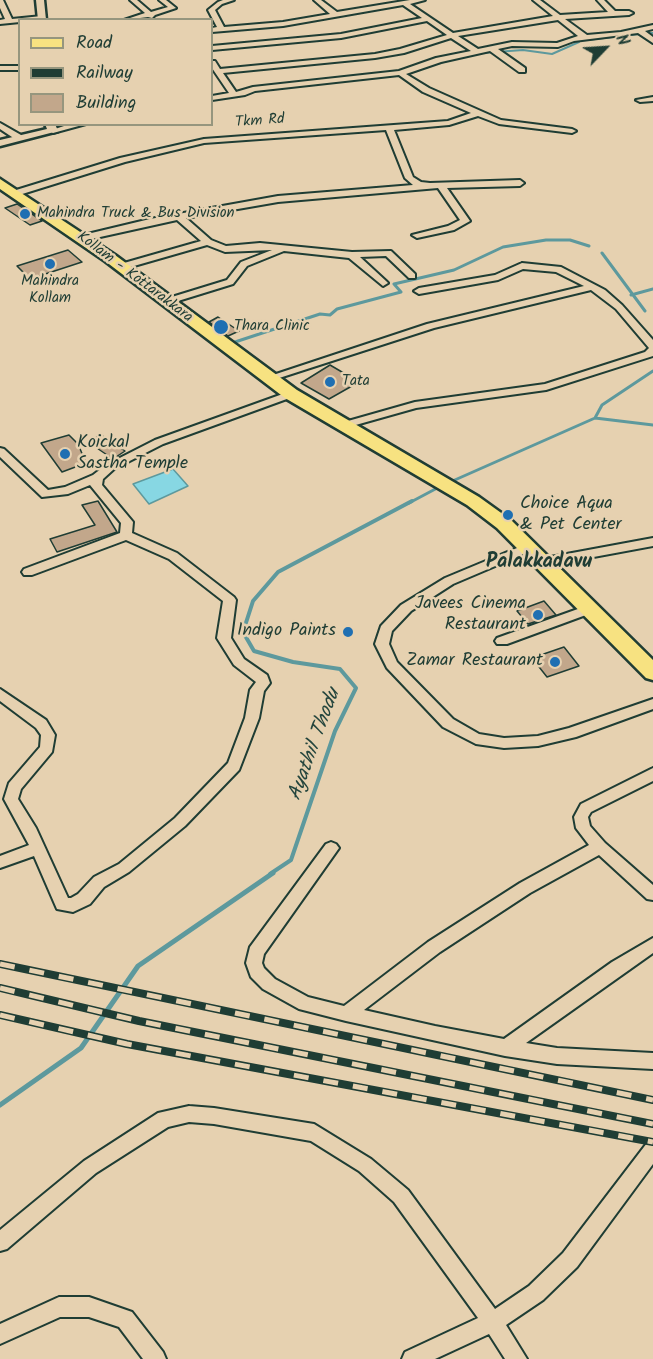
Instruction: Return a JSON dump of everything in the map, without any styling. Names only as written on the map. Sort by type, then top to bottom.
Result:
[{"type":"main road","name":"Kollam - Kottarakkara","points":[[0,183],[82,238],[291,394],[473,501],[504,524],[529,547]]},
{"type":"main road","points":[[529,547],[653,673]]},
{"type":"street","points":[[0,0],[3,12],[9,20]]},
{"type":"street","points":[[40,0],[42,18]]},
{"type":"street","points":[[133,0],[156,18]]},
{"type":"street","points":[[133,18],[173,8],[162,0]]},
{"type":"street","points":[[222,29],[211,10],[220,3],[241,0]]},
{"type":"street","points":[[317,0],[335,14]]},
{"type":"street","points":[[213,30],[283,24],[393,2],[422,0]]},
{"type":"street","points":[[536,0],[584,37]]},
{"type":"street","points":[[600,0],[614,14]]},
{"type":"street","points":[[393,2],[406,24]]},
{"type":"street","points":[[404,3],[476,51]]},
{"type":"street","points":[[219,71],[375,56],[401,51],[451,35],[557,18],[629,14]]},
{"type":"street","points":[[0,22],[18,20]]},
{"type":"street","points":[[213,48],[332,37],[427,20]]},
{"type":"street","points":[[213,98],[253,89],[400,73],[491,48],[522,43],[558,45],[584,37],[653,27]]},
{"type":"street","points":[[639,30],[653,41]]},
{"type":"street","points":[[491,48],[522,70]]},
{"type":"street","points":[[213,64],[234,94]]},
{"type":"street","points":[[0,68],[18,68]]},
{"type":"street","points":[[400,73],[426,90],[476,114],[500,122],[572,131]]},
{"type":"street","points":[[213,81],[224,79]]},
{"type":"street","points":[[639,100],[653,99]]},
{"type":"street","name":"Tkm Rd","points":[[16,193],[123,160],[204,141],[449,123],[476,114]]},
{"type":"street","points":[[0,125],[18,137]]},
{"type":"street","points":[[0,143],[67,126]]},
{"type":"street","points":[[389,128],[408,178],[430,186]]},
{"type":"street","points":[[82,238],[278,199],[440,185],[520,183]]},
{"type":"street","points":[[417,235],[451,228],[465,221],[440,185]]},
{"type":"street","points":[[179,217],[208,242],[225,249],[260,246],[352,255],[388,253],[412,276]]},
{"type":"street","points":[[120,267],[208,242]]},
{"type":"street","points":[[165,302],[231,282],[244,264],[253,258],[286,249]]},
{"type":"street","points":[[352,255],[383,283]]},
{"type":"street","points":[[345,425],[415,405],[546,387],[641,358],[653,348],[619,307],[593,287],[558,269],[527,265],[498,277],[419,291]]},
{"type":"street","points":[[269,378],[431,326],[593,287]]},
{"type":"street","points":[[0,451],[46,494],[68,490],[97,478],[117,463],[159,442],[291,394]]},
{"type":"street","points":[[97,478],[96,485],[102,494],[127,522],[126,535]]},
{"type":"street","points":[[0,694],[41,724],[48,735],[47,748],[14,787],[11,799],[29,828],[36,849],[63,904],[73,906],[84,899],[99,882],[124,868],[180,822],[234,766],[252,718],[257,690],[263,683],[262,678],[239,662],[227,647],[224,638],[230,600],[172,556],[126,535],[28,572]]},
{"type":"street","points":[[545,562],[653,542]]},
{"type":"street","points":[[529,547],[449,581],[418,598],[400,612],[386,629],[382,644],[392,665],[448,723],[476,739],[504,743],[538,741],[571,733],[653,704]]},
{"type":"street","points":[[502,641],[589,609]]},
{"type":"street","points":[[653,774],[586,808],[580,816],[583,828],[600,847],[653,894]]},
{"type":"street","points":[[346,1014],[443,941],[525,888],[600,847]]},
{"type":"street","points":[[331,848],[256,952],[254,963],[257,972],[282,992],[305,1004],[505,1048],[557,1056],[653,1061]]},
{"type":"street","points":[[0,861],[36,849]]},
{"type":"street","points":[[505,1048],[618,967],[653,945]]},
{"type":"street","points":[[0,1242],[90,1167],[130,1138],[164,1119],[189,1114],[314,1132],[382,1178],[419,1218],[517,1359]]},
{"type":"street","points":[[412,1359],[493,1322],[536,1293],[570,1260],[651,1155]]},
{"type":"street","points":[[0,1334],[59,1307],[89,1307],[125,1319],[156,1359]]},
{"type":"water","points":[[173,469],[188,486],[149,504],[133,484]]},
{"type":"building","name":"Mahindra Truck & Bus Division","points":[[17,204],[42,221],[30,225],[5,208]]},
{"type":"building","name":"Mahindra Kollam","points":[[68,250],[82,262],[30,279],[17,266]]},
{"type":"building","name":"Thara Clinic","points":[[218,317],[239,331],[228,336],[209,322]]},
{"type":"building","name":"Tata","points":[[330,365],[359,382],[329,399],[301,383]]},
{"type":"building","name":"Koickal Sastha Temple","points":[[69,435],[78,444],[86,463],[62,472],[41,443]]},
{"type":"building","points":[[101,435],[125,451],[113,459],[88,442]]},
{"type":"building","points":[[98,501],[117,532],[57,552],[50,539],[95,525],[82,505]]},
{"type":"building","name":"Javees Cinema Restaurant","points":[[544,601],[556,615],[528,624],[517,611]]},
{"type":"building","name":"Zamar Restaurant","points":[[564,647],[579,666],[547,677],[532,658]]},
{"type":"waterway","points":[[587,40],[639,34]]},
{"type":"waterway","points":[[482,53],[523,50],[552,54],[579,42]]},
{"type":"waterway","points":[[429,66],[451,60]]},
{"type":"waterway","points":[[232,343],[320,314],[330,315],[337,309],[401,292],[394,284],[454,270],[503,247],[546,240],[570,240],[589,246]]},
{"type":"waterway","points":[[602,253],[633,295]]},
{"type":"waterway","points":[[633,295],[653,289]]},
{"type":"waterway","points":[[633,295],[645,311]]},
{"type":"waterway","points":[[595,418],[602,405],[653,371]]},
{"type":"waterway","name":"Ayathil Thodu","points":[[448,483],[595,418]]},
{"type":"waterway","name":"Ayathil Thodu","points":[[595,418],[653,425]]},
{"type":"waterway","name":"Ayathil Thodu","points":[[409,503],[441,486]]},
{"type":"waterway","name":"Ayathil Thodu","points":[[270,874],[291,860],[335,731],[356,688],[340,669],[293,662],[254,651],[243,632],[253,601],[278,572],[412,501]]},
{"type":"waterway","name":"Ayathil Thodu","points":[[0,1105],[81,1048],[138,966],[273,873]]},
{"type":"railway","points":[[0,964],[653,1100]]},
{"type":"railway","points":[[0,988],[139,1021],[653,1124]]},
{"type":"railway","points":[[0,1015],[127,1044],[653,1142]]},
{"type":"place","name":"Mahindra Truck & Bus Division","points":[[25,214]]},
{"type":"place","name":"Mahindra Kollam","points":[[50,264]]},
{"type":"place","name":"Thara Clinic","points":[[221,327]]},
{"type":"place","name":"Tata","points":[[330,382]]},
{"type":"place","name":"Koickal Sastha Temple","points":[[65,454]]},
{"type":"place","name":"Choice Aqua & Pet Center","points":[[508,515]]},
{"type":"place","name":"Javees Cinema Restaurant","points":[[538,615]]},
{"type":"place","name":"Indigo Paints","points":[[348,632]]},
{"type":"place","name":"Zamar Restaurant","points":[[555,662]]},
{"type":"district","name":"Palakkadavu","points":[[539,564]]}]
